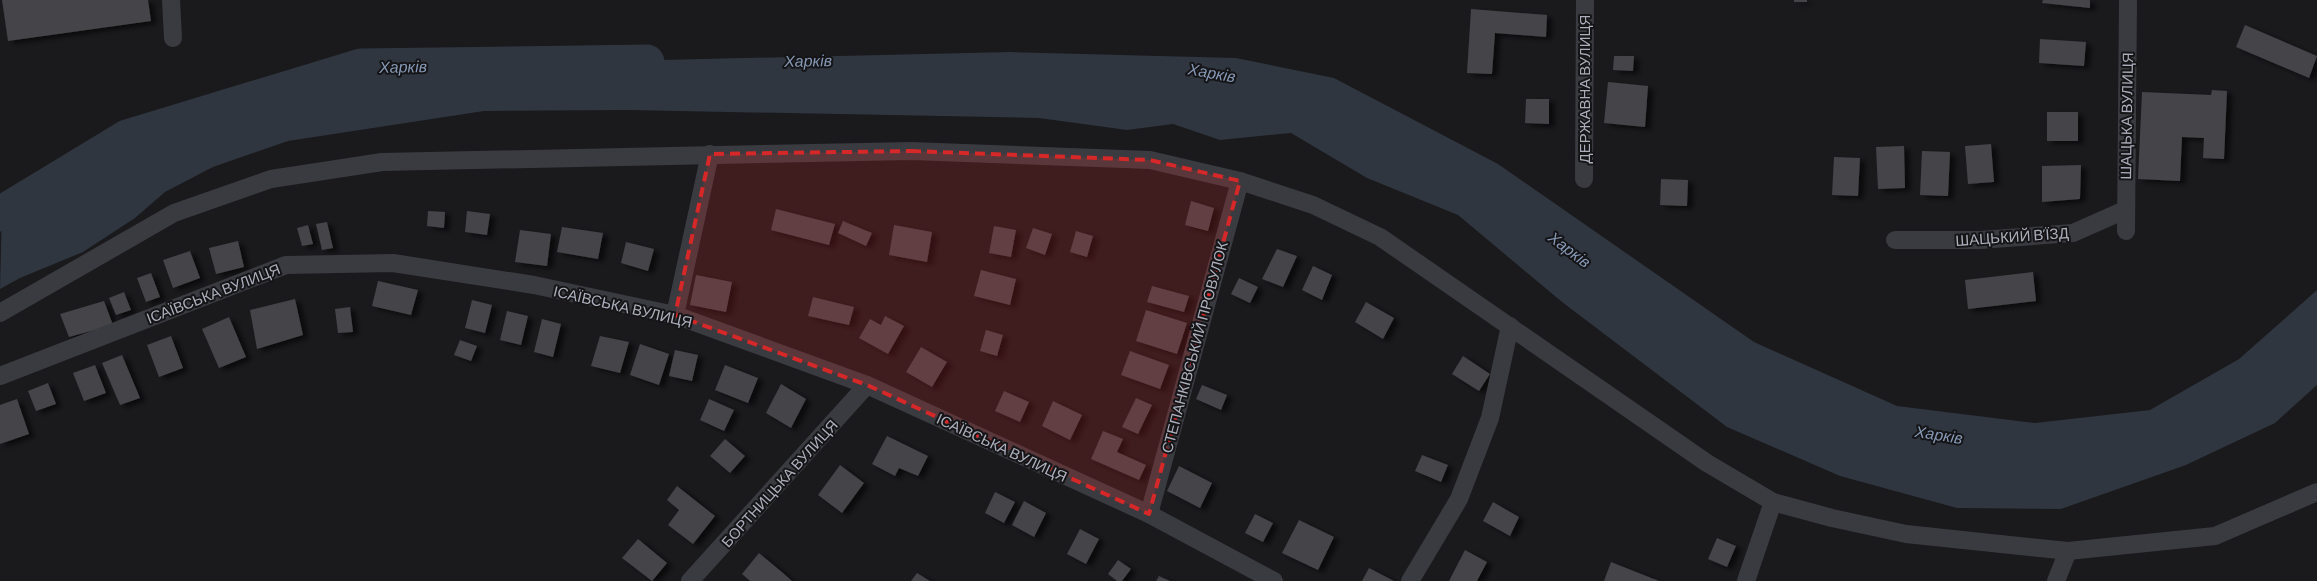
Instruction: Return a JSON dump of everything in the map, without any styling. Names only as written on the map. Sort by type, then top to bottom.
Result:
[{"type":"street","points":[[171,0],[173,38]]},
{"type":"street","name":"ДЕРЖАВНА ВУЛИЦЯ","points":[[1584,179],[1585,0]]},
{"type":"street","name":"ШАЦЬКА ВУЛИЦЯ","points":[[2126,232],[2128,0]]},
{"type":"street","points":[[0,313],[174,213],[271,179],[382,162],[911,151],[1150,160],[1240,180],[1313,205],[1380,237],[1707,463],[1773,502],[1832,518],[1906,534],[2068,551],[2215,536],[2317,492]]},
{"type":"street","points":[[675,316],[710,154]]},
{"type":"street","name":"СТЕПАНКІВСЬКИЙ ПРОВУЛОК","points":[[1149,514],[1240,180]]},
{"type":"street","name":"ШАЦЬКИЙ В’ЇЗД","points":[[1895,240],[1980,240],[2073,233],[2125,210]]},
{"type":"street","name":"ІСАЇВСЬКА ВУЛИЦЯ","points":[[0,376],[286,265],[393,263],[534,285],[675,316],[868,385],[1149,514],[1274,581]]},
{"type":"street","points":[[1410,581],[1459,499],[1490,418],[1510,326]]},
{"type":"street","name":"БОРТНИЦЬКА ВУЛИЦЯ","points":[[697,579],[868,385]]},
{"type":"street","points":[[1746,581],[1773,502]]},
{"type":"street","points":[[2056,581],[2068,551]]},
{"type":"highlighted area","points":[[911,151],[1150,160],[1240,181],[1149,514],[867,385],[675,315],[710,154]]},
{"type":"water","points":[[1010,52],[1236,58],[1334,78],[1498,164],[1754,342],[1897,406],[2035,423],[2150,410],[2239,359],[2317,290],[2317,385],[2275,423],[2186,465],[2061,509],[1957,508],[1840,476],[1727,427],[1562,302],[1458,215],[1367,178],[1291,133],[1220,140],[1173,124],[1127,130],[1039,118],[629,110],[484,111],[288,141],[213,167],[165,192],[135,218],[83,252],[20,278],[0,289],[2,207],[84,173],[177,126],[334,76],[660,60]]},
{"type":"building","points":[[2,0],[148,0],[151,21],[8,41]]},
{"type":"building","points":[[1794,0],[1807,0],[1807,2],[1794,2]]},
{"type":"building","points":[[2043,0],[2090,0],[2090,8],[2042,3]]},
{"type":"building","points":[[1471,9],[1547,15],[1546,37],[1495,33],[1492,74],[1467,73]]},
{"type":"building","points":[[2245,25],[2317,56],[2309,78],[2236,47]]},
{"type":"building","points":[[2040,39],[2086,42],[2084,66],[2039,63]]},
{"type":"building","points":[[1614,56],[1634,56],[1633,71],[1613,70]]},
{"type":"building","points":[[1608,82],[1648,86],[1645,127],[1604,123]]},
{"type":"building","points":[[2212,90],[2227,91],[2224,159],[2203,158],[2204,138],[2182,137],[2180,181],[2138,179],[2142,92],[2211,95]]},
{"type":"building","points":[[1526,99],[1549,99],[1549,124],[1525,123]]},
{"type":"building","points":[[2047,112],[2078,112],[2078,141],[2047,141]]},
{"type":"building","points":[[1991,144],[1994,182],[1968,184],[1965,146]]},
{"type":"building","points":[[1904,146],[1905,188],[1878,189],[1876,147]]},
{"type":"building","points":[[1922,151],[1950,152],[1948,196],[1920,195]]},
{"type":"building","points":[[1834,157],[1860,158],[1858,196],[1832,195]]},
{"type":"building","points":[[2081,165],[2080,199],[2042,202],[2042,166]]},
{"type":"building","points":[[1661,179],[1688,180],[1687,206],[1660,205]]},
{"type":"building","points":[[1191,201],[1214,208],[1208,231],[1185,225]]},
{"type":"building","points":[[776,209],[835,224],[829,245],[771,230]]},
{"type":"building","points":[[428,211],[445,212],[444,228],[427,226]]},
{"type":"building","points":[[467,211],[490,214],[487,235],[465,232]]},
{"type":"building","points":[[843,221],[872,233],[866,246],[838,233]]},
{"type":"building","points":[[327,222],[333,248],[322,250],[316,224]]},
{"type":"building","points":[[308,225],[313,244],[302,246],[297,228]]},
{"type":"building","points":[[894,225],[932,232],[927,262],[889,255]]},
{"type":"building","points":[[994,226],[1016,230],[1011,257],[989,253]]},
{"type":"building","points":[[562,227],[603,233],[598,259],[557,252]]},
{"type":"building","points":[[1033,228],[1052,234],[1045,255],[1026,248]]},
{"type":"building","points":[[520,230],[551,234],[547,266],[515,262]]},
{"type":"building","points":[[1076,231],[1093,236],[1087,257],[1070,252]]},
{"type":"building","points":[[238,241],[244,267],[216,274],[209,248]]},
{"type":"building","points":[[626,242],[654,249],[648,271],[621,263]]},
{"type":"building","points":[[1277,249],[1297,256],[1283,287],[1262,279]]},
{"type":"building","points":[[190,251],[200,278],[173,288],[163,260]]},
{"type":"building","points":[[1313,266],[1332,275],[1322,300],[1302,290]]},
{"type":"building","points":[[981,270],[1016,279],[1010,305],[974,296]]},
{"type":"building","points":[[2033,272],[2036,301],[1968,309],[1965,280]]},
{"type":"building","points":[[151,273],[160,297],[146,302],[137,278]]},
{"type":"building","points":[[696,275],[732,282],[726,312],[690,305]]},
{"type":"building","points":[[1239,278],[1258,287],[1250,303],[1231,294]]},
{"type":"building","points":[[378,281],[418,290],[411,315],[372,306]]},
{"type":"building","points":[[1152,286],[1189,296],[1184,312],[1147,302]]},
{"type":"building","points":[[124,292],[131,310],[116,315],[109,298]]},
{"type":"building","points":[[813,297],[854,307],[849,325],[808,316]]},
{"type":"building","points":[[295,299],[303,335],[257,349],[250,310]]},
{"type":"building","points":[[472,300],[492,305],[485,333],[465,328]]},
{"type":"building","points":[[104,301],[113,325],[69,337],[60,314]]},
{"type":"building","points":[[1366,302],[1394,318],[1383,339],[1355,322]]},
{"type":"building","points":[[350,307],[353,332],[338,333],[335,309]]},
{"type":"building","points":[[1146,310],[1187,323],[1177,354],[1136,341]]},
{"type":"building","points":[[507,311],[528,316],[521,345],[500,340]]},
{"type":"building","points":[[885,316],[904,326],[888,354],[859,338],[870,319],[881,325]]},
{"type":"building","points":[[229,317],[246,357],[219,368],[202,329]]},
{"type":"building","points":[[542,319],[561,324],[553,357],[534,352]]},
{"type":"building","points":[[986,330],[1003,335],[997,356],[980,351]]},
{"type":"building","points":[[171,336],[183,368],[159,377],[147,345]]},
{"type":"building","points":[[600,336],[629,342],[620,373],[591,366]]},
{"type":"building","points":[[460,340],[477,346],[471,361],[454,355]]},
{"type":"building","points":[[640,344],[669,354],[659,385],[630,375]]},
{"type":"building","points":[[921,347],[947,362],[932,387],[906,372]]},
{"type":"building","points":[[675,350],[698,355],[692,381],[669,376]]},
{"type":"building","points":[[1130,351],[1169,365],[1160,389],[1121,375]]},
{"type":"building","points":[[122,355],[140,398],[120,405],[102,363]]},
{"type":"building","points":[[1463,356],[1490,374],[1479,391],[1452,374]]},
{"type":"building","points":[[95,365],[106,393],[84,401],[73,373]]},
{"type":"building","points":[[725,365],[758,378],[748,403],[715,390]]},
{"type":"building","points":[[48,383],[56,404],[36,411],[28,391]]},
{"type":"building","points":[[781,384],[806,399],[791,428],[766,413]]},
{"type":"building","points":[[1202,385],[1227,395],[1221,410],[1196,399]]},
{"type":"building","points":[[1004,391],[1029,402],[1020,422],[995,411]]},
{"type":"building","points":[[1136,398],[1152,405],[1138,434],[1122,427]]},
{"type":"building","points":[[17,399],[29,434],[0,444],[0,405]]},
{"type":"building","points":[[709,399],[734,410],[724,431],[700,420]]},
{"type":"building","points":[[1053,401],[1082,415],[1070,440],[1042,426]]},
{"type":"building","points":[[1103,431],[1123,439],[1117,452],[1146,465],[1139,480],[1091,459]]},
{"type":"building","points":[[887,436],[928,456],[918,476],[899,468],[895,476],[872,464]]},
{"type":"building","points":[[725,439],[745,456],[730,473],[710,456]]},
{"type":"building","points":[[1422,455],[1448,465],[1441,482],[1415,471]]},
{"type":"building","points":[[840,465],[864,483],[842,513],[818,495]]},
{"type":"building","points":[[1179,466],[1212,483],[1200,508],[1167,491]]},
{"type":"building","points":[[677,486],[715,516],[693,544],[668,525],[679,510],[667,500]]},
{"type":"building","points":[[995,492],[1015,502],[1004,523],[985,513]]},
{"type":"building","points":[[1024,501],[1046,513],[1034,537],[1012,525]]},
{"type":"building","points":[[1493,502],[1519,517],[1510,536],[1483,521]]},
{"type":"building","points":[[1255,514],[1273,523],[1263,542],[1245,533]]},
{"type":"building","points":[[1299,520],[1334,537],[1318,570],[1282,553]]},
{"type":"building","points":[[1080,529],[1099,539],[1086,564],[1067,554]]},
{"type":"building","points":[[1717,538],[1736,546],[1727,567],[1708,559]]},
{"type":"building","points":[[638,539],[667,563],[652,581],[622,558]]},
{"type":"building","points":[[1465,550],[1487,562],[1477,581],[1449,581]]},
{"type":"building","points":[[759,553],[792,581],[750,581],[742,574]]},
{"type":"building","points":[[1118,560],[1131,569],[1122,581],[1117,581],[1108,574]]},
{"type":"building","points":[[1611,562],[1659,581],[1604,581]]},
{"type":"building","points":[[1369,568],[1394,581],[1362,581]]},
{"type":"building","points":[[917,573],[930,581],[911,581]]},
{"type":"building","points":[[1159,576],[1170,581],[1156,581]]},
{"type":"waterway","name":"Харків","points":[[0,214],[127,137],[361,66],[647,62]]}]
